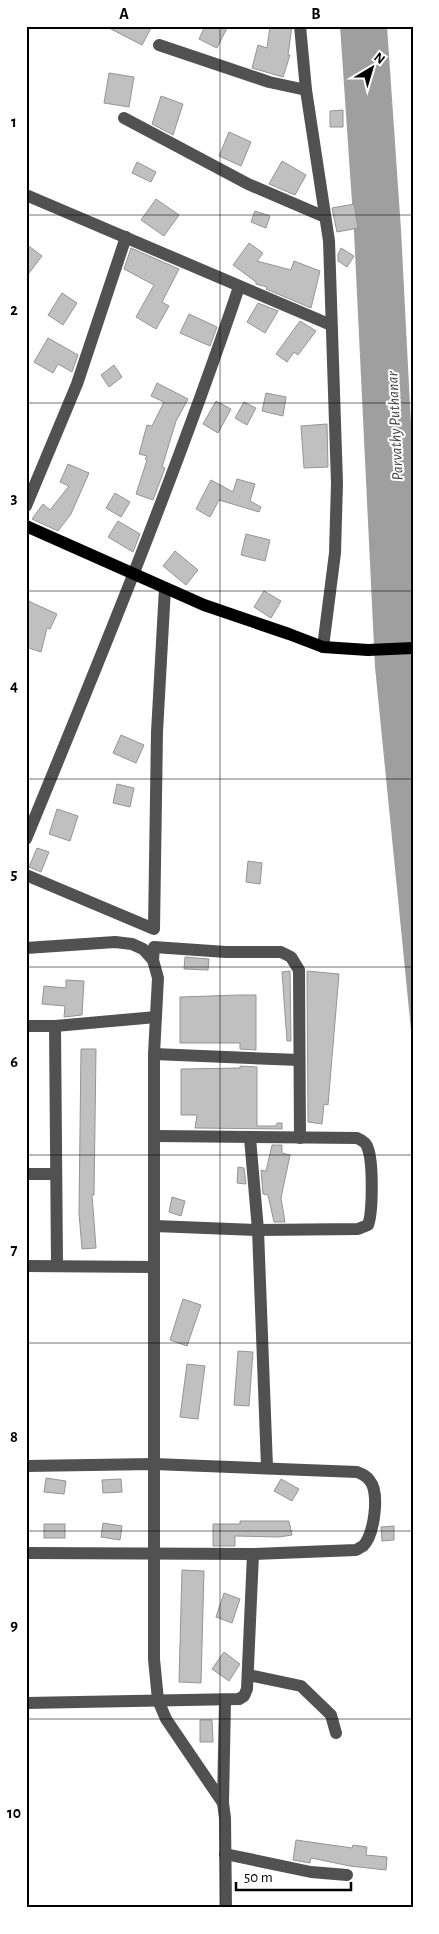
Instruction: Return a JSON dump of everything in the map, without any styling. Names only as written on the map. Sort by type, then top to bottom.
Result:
[{"type":"main road","points":[[26,526],[204,606],[323,647],[368,650],[413,648]]},
{"type":"street","points":[[300,26],[306,90],[329,241],[337,503],[335,553],[323,647]]},
{"type":"street","points":[[159,45],[269,82],[306,90]]},
{"type":"street","points":[[124,118],[248,184],[325,217]]},
{"type":"street","points":[[26,195],[331,325]]},
{"type":"street","points":[[26,506],[77,384],[126,237]]},
{"type":"street","points":[[26,839],[134,574],[202,396],[239,287]]},
{"type":"street","points":[[26,875],[154,929],[157,732],[165,588]]},
{"type":"street","points":[[26,948],[115,942],[132,944],[154,954],[281,952],[292,957],[299,970],[300,1138]]},
{"type":"street","points":[[154,954],[158,978],[154,1054],[154,1659],[158,1700],[166,1719],[223,1803]]},
{"type":"street","points":[[26,1026],[55,1026],[156,1017]]},
{"type":"street","points":[[55,1026],[57,1265]]},
{"type":"street","points":[[154,1054],[299,1060]]},
{"type":"street","points":[[155,1136],[357,1138],[368,1147],[370,1156],[372,1216],[368,1225],[358,1229],[258,1230],[155,1226]]},
{"type":"street","points":[[250,1138],[258,1230],[267,1467]]},
{"type":"street","points":[[26,1174],[55,1174]]},
{"type":"street","points":[[26,1266],[154,1267]]},
{"type":"street","points":[[26,1466],[154,1464],[358,1472],[371,1481],[376,1499],[372,1526],[363,1546],[356,1550],[253,1554],[26,1553]]},
{"type":"street","points":[[26,1703],[158,1700],[225,1701],[244,1696],[247,1689],[248,1675],[253,1554]]},
{"type":"street","points":[[248,1675],[301,1686],[331,1715],[336,1733]]},
{"type":"street","points":[[225,1701],[223,1803],[225,1818],[226,1908]]},
{"type":"street","points":[[225,1854],[310,1872],[348,1875]]},
{"type":"water","name":"Parvathy Puthanar","points":[[340,26],[387,26],[401,230],[413,464],[413,1050],[375,667],[354,232]]},
{"type":"building","points":[[105,26],[152,26],[142,45]]},
{"type":"building","points":[[205,26],[228,26],[217,48],[199,39]]},
{"type":"building","points":[[270,26],[292,26],[288,55],[290,55],[283,77],[252,68],[258,45],[267,48]]},
{"type":"building","points":[[109,73],[134,77],[129,107],[104,103]]},
{"type":"building","points":[[161,96],[183,104],[173,135],[152,124]]},
{"type":"building","points":[[343,110],[343,127],[330,127],[330,111]]},
{"type":"building","points":[[229,132],[251,142],[241,166],[219,156]]},
{"type":"building","points":[[282,161],[306,175],[295,195],[269,184]]},
{"type":"building","points":[[137,162],[156,172],[151,182],[132,173]]},
{"type":"building","points":[[156,199],[179,215],[164,236],[141,220]]},
{"type":"building","points":[[354,204],[358,228],[337,232],[332,208]]},
{"type":"building","points":[[255,211],[270,216],[266,228],[251,222]]},
{"type":"building","points":[[249,243],[263,253],[257,261],[291,270],[294,261],[320,271],[311,308],[266,289],[267,287],[256,284],[256,282],[233,265]]},
{"type":"building","points":[[26,244],[42,256],[26,277]]},
{"type":"building","points":[[131,248],[179,269],[162,302],[169,306],[156,329],[136,317],[154,285],[124,269]]},
{"type":"building","points":[[341,248],[354,256],[347,267],[338,261],[338,254]]},
{"type":"building","points":[[62,293],[77,303],[63,325],[48,315]]},
{"type":"building","points":[[258,303],[278,311],[265,333],[247,322]]},
{"type":"building","points":[[189,314],[217,327],[210,346],[180,333]]},
{"type":"building","points":[[300,321],[316,331],[298,355],[294,352],[287,362],[276,354]]},
{"type":"building","points":[[48,338],[78,355],[72,372],[58,364],[53,373],[34,362]]},
{"type":"building","points":[[114,365],[122,377],[109,387],[101,375]]},
{"type":"building","points":[[157,383],[188,399],[176,421],[162,467],[165,468],[153,500],[136,494],[147,460],[145,459],[147,456],[139,454],[147,425],[152,426],[164,402],[151,396]]},
{"type":"building","points":[[266,393],[286,397],[283,416],[262,411]]},
{"type":"building","points":[[216,401],[231,409],[218,433],[203,424]]},
{"type":"building","points":[[244,402],[256,408],[247,425],[235,418]]},
{"type":"building","points":[[327,424],[328,467],[304,468],[301,426]]},
{"type":"building","points":[[68,464],[89,473],[71,514],[58,531],[32,519],[43,504],[50,510],[69,486],[60,482]]},
{"type":"building","points":[[237,479],[255,484],[250,501],[261,507],[259,512],[219,500],[210,517],[196,509],[211,480],[233,492]]},
{"type":"building","points":[[115,493],[130,502],[121,517],[106,508]]},
{"type":"building","points":[[118,521],[140,534],[133,552],[108,537]]},
{"type":"building","points":[[246,534],[270,540],[265,561],[241,555]]},
{"type":"building","points":[[175,551],[198,570],[186,585],[163,566]]},
{"type":"building","points":[[264,591],[281,601],[271,618],[254,607]]},
{"type":"building","points":[[26,600],[57,614],[50,629],[47,628],[41,652],[26,647]]},
{"type":"building","points":[[121,735],[144,745],[136,763],[113,753]]},
{"type":"building","points":[[117,784],[134,788],[130,807],[113,803]]},
{"type":"building","points":[[57,809],[78,816],[70,841],[49,834]]},
{"type":"building","points":[[37,848],[49,852],[41,872],[29,867]]},
{"type":"building","points":[[248,861],[262,863],[260,884],[246,882]]},
{"type":"building","points":[[185,957],[209,959],[208,970],[184,969]]},
{"type":"building","points":[[290,971],[291,1041],[287,1041],[282,972]]},
{"type":"building","points":[[307,971],[339,974],[328,1105],[324,1104],[322,1124],[308,1122]]},
{"type":"building","points":[[66,980],[84,981],[82,1015],[64,1017],[65,1006],[42,1004],[44,986],[66,988]]},
{"type":"building","points":[[256,995],[256,1050],[240,1049],[240,1043],[180,1043],[180,997]]},
{"type":"building","points":[[81,1049],[96,1049],[94,1195],[92,1195],[96,1248],[82,1249],[79,1213]]},
{"type":"building","points":[[240,1066],[257,1067],[257,1126],[276,1126],[277,1123],[282,1123],[282,1129],[195,1128],[197,1115],[181,1115],[181,1069],[240,1068]]},
{"type":"building","points":[[272,1145],[282,1145],[282,1153],[290,1155],[281,1198],[285,1222],[274,1222],[268,1195],[263,1194],[261,1170],[266,1171]]},
{"type":"building","points":[[238,1167],[244,1168],[246,1184],[237,1183]]},
{"type":"building","points":[[172,1197],[185,1201],[181,1216],[169,1212]]},
{"type":"building","points":[[183,1299],[201,1305],[187,1346],[170,1340]]},
{"type":"building","points":[[238,1351],[253,1352],[249,1406],[234,1405]]},
{"type":"building","points":[[187,1364],[205,1366],[198,1419],[180,1417]]},
{"type":"building","points":[[46,1478],[66,1481],[64,1494],[44,1492]]},
{"type":"building","points":[[121,1479],[122,1492],[103,1493],[102,1480]]},
{"type":"building","points":[[281,1479],[299,1489],[292,1501],[274,1491]]},
{"type":"building","points":[[240,1521],[289,1521],[292,1535],[279,1537],[235,1536],[235,1546],[213,1546],[213,1524],[240,1524]]},
{"type":"building","points":[[103,1523],[122,1526],[120,1540],[101,1537]]},
{"type":"building","points":[[44,1524],[65,1524],[65,1538],[44,1538]]},
{"type":"building","points":[[394,1526],[394,1540],[382,1541],[381,1527]]},
{"type":"building","points":[[182,1570],[204,1571],[201,1683],[179,1682]]},
{"type":"building","points":[[224,1593],[240,1599],[232,1623],[216,1617]]},
{"type":"building","points":[[224,1652],[240,1664],[229,1681],[212,1669]]},
{"type":"building","points":[[200,1720],[212,1720],[213,1742],[200,1742]]},
{"type":"building","points":[[296,1840],[352,1848],[353,1845],[367,1847],[366,1855],[387,1857],[386,1870],[350,1866],[311,1858],[310,1863],[293,1860]]}]
